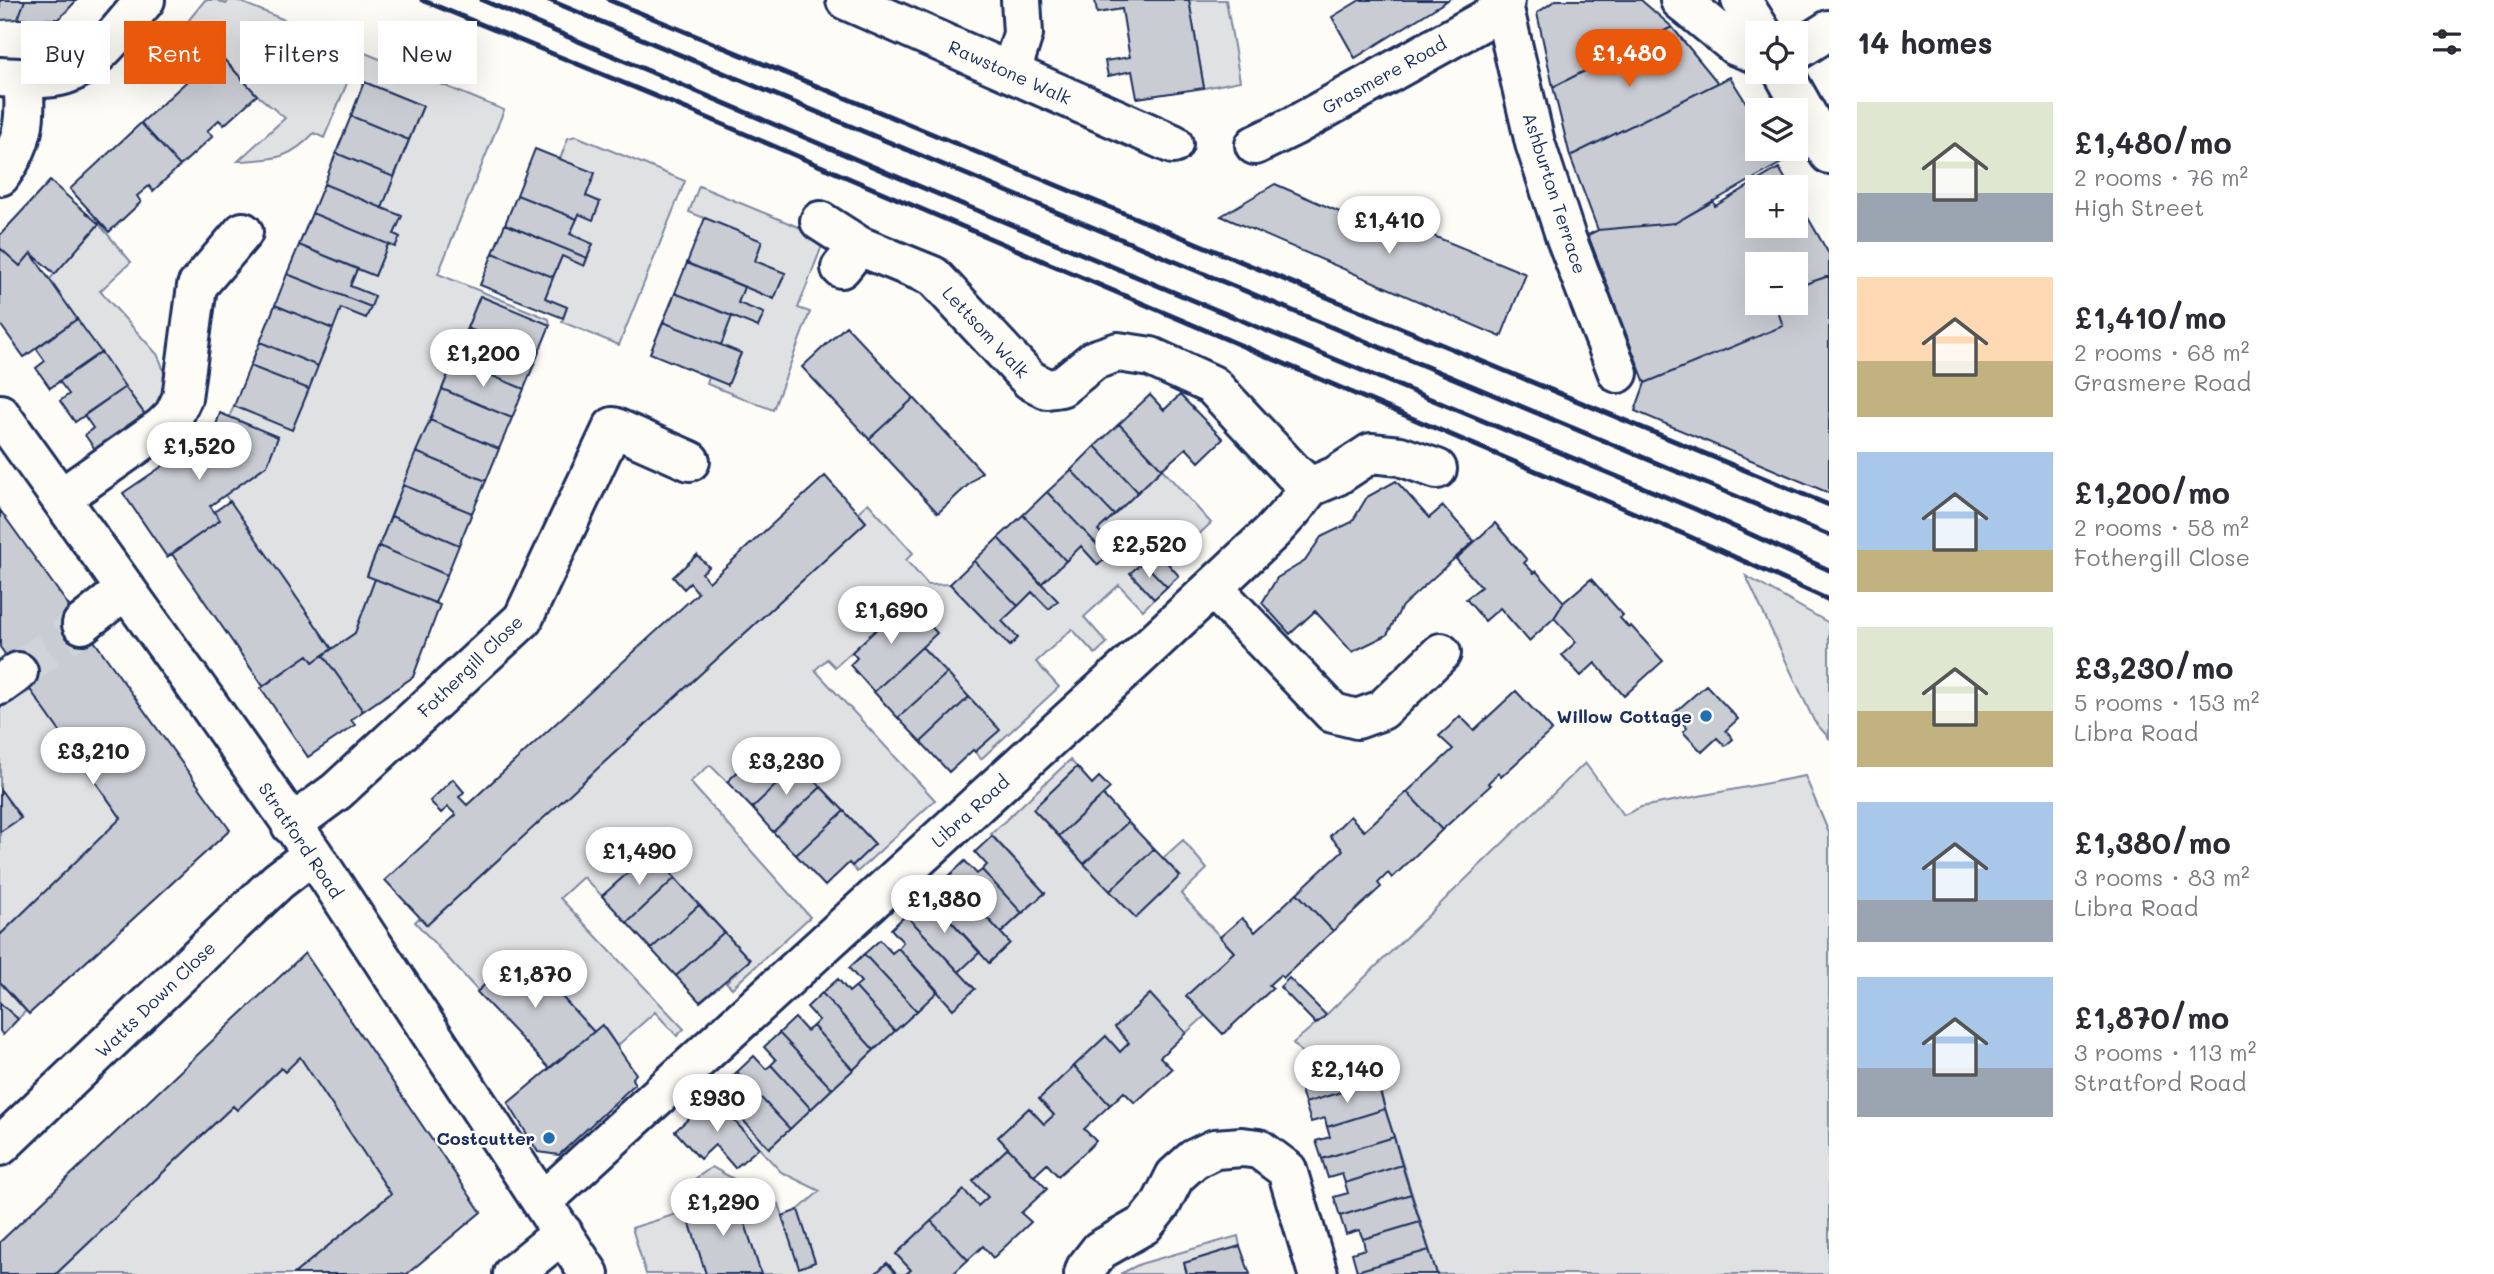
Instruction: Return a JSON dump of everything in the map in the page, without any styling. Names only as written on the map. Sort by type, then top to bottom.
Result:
[{"type":"street","points":[[0,176],[20,144],[26,109],[12,78],[62,76],[86,63],[145,0]]},
{"type":"street","name":"Rawstone Walk","points":[[846,0],[1173,144]]},
{"type":"street","points":[[1011,72],[1023,34],[1021,0]]},
{"type":"street","points":[[1681,0],[1736,46],[1745,49]]},
{"type":"street","points":[[1741,0],[1754,21]]},
{"type":"street","name":"Grasmere Road","points":[[1255,145],[1294,126],[1504,5]]},
{"type":"street","name":"Ashburton Terrace","points":[[1504,5],[1535,143],[1566,237],[1618,373]]},
{"type":"street","points":[[1808,43],[1829,30]]},
{"type":"street","points":[[1790,84],[1829,154]]},
{"type":"street","name":"Lettsom Walk","points":[[820,221],[850,257],[933,276],[1030,380],[1047,389],[1061,387],[1094,360],[1118,352],[1152,357],[1212,385],[1293,472],[1310,486]]},
{"type":"street","points":[[61,498],[162,427],[174,415],[182,398],[197,286],[243,232]]},
{"type":"street","name":"Stratford Road","points":[[0,414],[302,840],[589,1274]]},
{"type":"street","name":"Fothergill Close","points":[[302,840],[337,791],[523,619],[613,427],[690,461]]},
{"type":"street","points":[[1310,486],[1336,476],[1371,453],[1400,456],[1437,469]]},
{"type":"street","name":"Libra Road","points":[[542,1202],[1213,588],[1272,532],[1310,486]]},
{"type":"street","points":[[1213,588],[1334,713],[1357,719],[1382,710],[1441,653]]},
{"type":"street","points":[[82,624],[126,589]]},
{"type":"street","name":"Watts Down Close","points":[[0,1146],[278,881],[302,840]]},
{"type":"street","points":[[1084,1274],[1100,1250],[1144,1225],[1161,1204],[1175,1176],[1194,1159],[1215,1149],[1242,1147],[1259,1149],[1287,1170],[1318,1274]]},
{"type":"street","points":[[513,1274],[563,1233]]},
{"type":"shaded area","points":[[205,0],[217,0],[226,4],[229,0],[236,0],[287,21],[240,21],[240,77],[226,62],[226,21],[188,21]]},
{"type":"shaded area","points":[[1189,0],[1226,0],[1240,81],[1204,88]]},
{"type":"shaded area","points":[[364,53],[378,58],[378,84],[441,84],[504,110],[438,274],[549,319],[550,325],[480,296],[367,575],[375,579],[355,633],[332,649],[225,495],[267,465],[278,437],[229,417],[234,406],[292,429],[341,308],[366,318],[375,296],[350,286],[357,269],[375,276],[388,244],[395,247],[400,237],[394,234],[401,216],[382,208],[423,106],[364,82]]},
{"type":"shaded area","points":[[247,84],[347,84],[324,138],[314,133],[297,148],[280,156],[238,161],[285,118]]},
{"type":"shaded area","points":[[576,136],[685,181],[619,345],[562,322],[567,307],[545,298],[562,256],[585,265],[593,244],[570,234],[579,214],[600,202],[586,196],[560,159],[568,138]]},
{"type":"shaded area","points":[[699,186],[825,238],[798,308],[810,312],[773,410],[707,384],[709,377],[728,384],[741,354],[721,345],[732,316],[758,326],[764,314],[738,303],[744,287],[774,299],[785,273],[755,261],[762,241],[689,212]]},
{"type":"shaded area","points":[[99,224],[131,262],[100,291],[157,354],[162,364],[164,388],[149,420],[49,280]]},
{"type":"shaded area","points":[[1162,469],[1211,523],[1194,539],[1177,521],[1160,537],[1165,542],[1131,573],[1154,599],[1143,610],[1119,585],[1084,617],[1107,643],[1095,654],[1072,629],[1036,662],[1059,687],[981,759],[975,752],[999,731],[922,647],[907,602],[835,667],[827,659],[815,670],[935,800],[857,872],[852,866],[875,844],[774,737],[727,782],[710,765],[690,782],[810,917],[732,988],[726,982],[750,960],[651,853],[602,896],[583,877],[560,898],[684,1029],[677,1036],[655,1012],[617,1046],[603,1025],[594,1032],[520,952],[478,991],[415,922],[420,917],[427,925],[866,522],[858,512],[868,503],[913,553],[906,560],[928,585],[950,584],[1010,646],[1018,638],[1002,621],[1032,592],[1048,609],[1057,601],[1041,584],[1081,546],[1098,565],[1115,548],[1098,530]]},
{"type":"shaded area","points":[[1746,576],[1829,623],[1829,738],[1814,721]]},
{"type":"shaded area","points":[[31,690],[121,818],[0,935],[0,832],[21,817],[0,789],[0,708]]},
{"type":"shaded area","points":[[1070,760],[1077,767],[1033,809],[1084,864],[1180,876],[1163,858],[1183,840],[1207,869],[1181,894],[1234,952],[1187,995],[1205,1016],[1186,1033],[1149,995],[1115,1027],[1129,1043],[1120,1052],[1105,1037],[1039,1099],[1054,1115],[1044,1124],[1029,1108],[998,1137],[1008,1148],[973,1181],[988,1197],[978,1206],[964,1191],[896,1254],[911,1270],[906,1274],[897,1274],[887,1263],[875,1274],[761,1274],[736,1195],[692,1209],[678,1191],[712,1167],[779,1204],[800,1267],[815,1262],[798,1210],[820,1191],[781,1172],[723,1109],[728,1104],[769,1148],[980,952],[990,962],[1010,943],[1001,933],[1045,893],[991,834]]},
{"type":"shaded area","points":[[1585,763],[1624,815],[1641,807],[1805,776],[1829,833],[1829,1274],[1437,1274],[1368,1053],[1314,1070],[1312,1064],[1293,1043],[1326,1015]]},
{"type":"shaded area","points":[[0,982],[26,1011],[18,1019],[0,1003]]},
{"type":"shaded area","points":[[300,1057],[391,1194],[294,1274],[56,1274],[233,1106],[238,1109],[281,1068],[284,1071]]},
{"type":"shaded area","points":[[686,1211],[706,1274],[646,1274],[632,1228]]},
{"type":"shaded area","points":[[1238,1236],[1240,1246],[1184,1263],[1187,1274],[1120,1274],[1140,1264]]},
{"type":"building","points":[[0,0],[25,0],[18,19],[0,20]]},
{"type":"building","points":[[25,0],[77,0],[59,19],[18,19]]},
{"type":"building","points":[[1095,0],[1189,0],[1204,88],[1137,98],[1132,71],[1108,76],[1105,61],[1130,57],[1122,9],[1097,13]]},
{"type":"building","points":[[1360,0],[1448,0],[1355,58],[1332,17]]},
{"type":"building","points":[[1556,0],[1641,0],[1672,27],[1553,87],[1537,13]]},
{"type":"building","points":[[1672,27],[1718,83],[1570,156],[1553,87]]},
{"type":"building","points":[[226,62],[240,77],[240,84],[247,84],[257,95],[224,125],[219,120],[207,131],[213,136],[180,166],[141,123],[184,84],[226,84]]},
{"type":"building","points":[[1730,77],[1745,101],[1745,161],[1783,162],[1760,175],[1745,175],[1745,183],[1675,223],[1598,230],[1570,156]]},
{"type":"building","points":[[364,82],[423,106],[409,140],[351,116]]},
{"type":"building","points":[[351,116],[409,140],[394,177],[336,153]]},
{"type":"building","points":[[141,123],[180,166],[153,191],[149,186],[137,196],[141,202],[109,232],[70,189]]},
{"type":"building","points":[[535,149],[595,173],[586,196],[600,202],[593,220],[579,214],[577,219],[517,195]]},
{"type":"building","points":[[336,153],[394,177],[382,208],[324,184]]},
{"type":"building","points":[[1779,168],[1783,175],[1767,175]]},
{"type":"building","points":[[50,181],[99,224],[55,274],[31,253],[20,266],[0,248],[0,235]]},
{"type":"building","points":[[324,184],[402,216],[394,234],[400,237],[395,247],[312,213]]},
{"type":"building","points":[[1275,184],[1351,217],[1356,204],[1526,274],[1501,337],[1221,216]]},
{"type":"building","points":[[1745,188],[1745,238],[1808,238],[1808,218],[1829,254],[1829,276],[1808,283],[1808,252],[1745,252],[1745,315],[1779,315],[1783,326],[1645,383],[1588,235],[1598,230],[1675,223],[1713,201],[1715,206]]},
{"type":"building","points":[[517,195],[577,219],[570,234],[593,244],[587,258],[505,224]]},
{"type":"building","points":[[312,213],[388,244],[375,276],[299,245]]},
{"type":"building","points":[[705,218],[762,241],[755,261],[785,273],[774,299],[687,263]]},
{"type":"building","points":[[505,224],[587,258],[584,266],[562,256],[553,277],[493,253]]},
{"type":"building","points":[[299,245],[357,269],[350,286],[375,296],[371,307],[287,274]]},
{"type":"building","points":[[0,248],[20,266],[31,253],[77,319],[24,357],[0,324]]},
{"type":"building","points":[[493,253],[553,277],[545,298],[567,307],[563,318],[480,285]]},
{"type":"building","points":[[687,263],[744,287],[738,303],[764,313],[758,327],[675,293]]},
{"type":"building","points":[[287,274],[371,307],[366,318],[341,308],[333,329],[275,305]]},
{"type":"building","points":[[1829,276],[1829,493],[1635,411],[1645,383],[1783,326],[1779,315],[1808,315],[1808,283]]},
{"type":"building","points":[[675,293],[732,316],[721,345],[663,322]]},
{"type":"building","points":[[480,296],[550,325],[537,357],[467,328]]},
{"type":"building","points":[[275,305],[333,329],[318,366],[260,342]]},
{"type":"building","points":[[77,319],[101,352],[50,388],[36,368],[45,361],[36,348]]},
{"type":"building","points":[[663,322],[741,353],[728,385],[650,353]]},
{"type":"building","points":[[846,326],[914,398],[869,439],[802,367]]},
{"type":"building","points":[[467,328],[537,357],[524,389],[454,360]]},
{"type":"building","points":[[260,342],[318,366],[309,389],[250,366]]},
{"type":"building","points":[[101,352],[125,387],[75,422],[60,401],[69,394],[59,381]]},
{"type":"building","points":[[454,360],[524,389],[512,418],[442,389]]},
{"type":"building","points":[[250,366],[309,389],[292,430],[234,406]]},
{"type":"building","points":[[125,387],[149,420],[99,455],[85,435],[93,428],[84,415]]},
{"type":"building","points":[[442,389],[512,418],[499,449],[430,420]]},
{"type":"building","points":[[1150,395],[1164,410],[1180,395],[1223,439],[1199,462],[1186,448],[1162,469],[1119,424]]},
{"type":"building","points":[[914,398],[982,472],[938,513],[869,439]]},
{"type":"building","points":[[220,413],[278,437],[267,465],[210,506],[220,520],[167,557],[123,493],[214,431]]},
{"type":"building","points":[[430,420],[499,449],[486,481],[416,452]]},
{"type":"building","points":[[1119,424],[1162,469],[1138,492],[1095,446]]},
{"type":"building","points":[[1095,446],[1138,492],[1114,515],[1071,470]]},
{"type":"building","points":[[416,452],[486,481],[472,513],[403,485]]},
{"type":"building","points":[[1071,470],[1114,515],[1098,530],[1116,549],[1108,556],[1047,492]]},
{"type":"building","points":[[825,476],[866,522],[427,925],[385,880],[456,815],[448,807],[441,813],[430,801],[453,779],[464,792],[459,797],[467,805],[698,593],[690,583],[684,589],[673,577],[697,555],[709,567],[702,573],[709,582]]},
{"type":"building","points":[[1396,481],[1429,518],[1443,506],[1474,541],[1402,606],[1387,635],[1352,652],[1315,611],[1290,634],[1262,603],[1277,578],[1305,561],[1321,537],[1352,522],[1367,497]]},
{"type":"building","points":[[403,485],[472,513],[459,545],[391,516]]},
{"type":"building","points":[[1047,492],[1108,556],[1098,565],[1081,546],[1066,561],[1023,515]]},
{"type":"building","points":[[230,501],[332,649],[313,662],[308,655],[263,686],[172,554],[220,520],[214,512]]},
{"type":"building","points":[[0,510],[230,830],[29,1014],[0,982],[0,935],[121,818],[0,647]]},
{"type":"building","points":[[1023,515],[1066,561],[1041,584],[998,538]]},
{"type":"building","points":[[391,516],[459,545],[447,575],[379,546]]},
{"type":"building","points":[[1495,523],[1527,560],[1524,563],[1534,573],[1536,571],[1564,602],[1554,618],[1529,641],[1500,608],[1485,621],[1466,599],[1481,587],[1456,559]]},
{"type":"building","points":[[998,538],[1058,601],[1049,609],[1032,592],[1018,606],[974,561]]},
{"type":"building","points":[[379,546],[447,575],[435,603],[367,576]]},
{"type":"building","points":[[1156,550],[1179,576],[1167,587],[1143,562]]},
{"type":"building","points":[[974,561],[1018,606],[1002,621],[1018,638],[1010,646],[950,584]]},
{"type":"building","points":[[1143,562],[1167,587],[1154,599],[1130,573]]},
{"type":"building","points":[[375,579],[440,605],[413,677],[363,711],[323,655],[355,633]]},
{"type":"building","points":[[1591,579],[1623,615],[1620,618],[1629,628],[1631,626],[1663,661],[1624,696],[1595,663],[1581,676],[1562,655],[1576,642],[1554,618],[1564,602]]},
{"type":"building","points":[[907,601],[937,633],[874,692],[850,665],[857,658],[852,652]]},
{"type":"building","points":[[922,647],[947,673],[898,718],[874,692]]},
{"type":"building","points":[[308,655],[313,662],[323,655],[363,711],[351,720],[355,725],[308,757],[261,688]]},
{"type":"building","points":[[947,673],[969,697],[921,742],[898,718]]},
{"type":"building","name":"Willow Cottage","points":[[1706,685],[1738,719],[1726,730],[1733,739],[1725,746],[1717,738],[1702,752],[1683,732],[1687,728],[1674,713]]},
{"type":"building","points":[[1516,691],[1552,730],[1501,777],[1498,773],[1488,783],[1491,785],[1442,830],[1407,792],[1453,749],[1439,736],[1460,716],[1474,730]]},
{"type":"building","points":[[969,697],[1000,730],[949,772],[921,742]]},
{"type":"building","points":[[774,737],[799,763],[752,808],[727,782]]},
{"type":"building","points":[[799,763],[821,787],[773,832],[752,808]]},
{"type":"building","points":[[1077,767],[1092,784],[1099,777],[1110,788],[1059,836],[1033,809]]},
{"type":"building","points":[[821,787],[844,811],[796,855],[773,832]]},
{"type":"building","points":[[0,789],[21,818],[0,832]]},
{"type":"building","points":[[1407,792],[1442,830],[1392,878],[1388,873],[1378,883],[1381,887],[1333,931],[1297,893],[1343,850],[1330,836],[1350,816],[1364,831]]},
{"type":"building","points":[[1103,795],[1128,822],[1084,864],[1059,836]]},
{"type":"building","points":[[844,811],[875,844],[852,866],[849,863],[825,886],[796,855]]},
{"type":"building","points":[[1128,822],[1154,849],[1110,891],[1084,864]]},
{"type":"building","points":[[992,836],[1045,893],[1022,913],[982,870],[987,865],[975,852]]},
{"type":"building","points":[[1154,849],[1180,876],[1136,918],[1110,891]]},
{"type":"building","points":[[651,852],[675,878],[627,923],[602,896]]},
{"type":"building","points":[[965,861],[977,874],[982,870],[1022,913],[1001,933],[949,876]]},
{"type":"building","points":[[949,876],[1010,943],[989,963],[940,909],[946,903],[934,890]]},
{"type":"building","points":[[675,878],[699,905],[651,949],[627,923]]},
{"type":"building","points":[[1297,893],[1333,931],[1283,978],[1280,975],[1269,985],[1273,988],[1223,1034],[1186,996],[1234,952],[1220,937],[1242,918],[1255,932]]},
{"type":"building","points":[[923,900],[935,913],[940,909],[980,952],[959,972],[906,915]]},
{"type":"building","points":[[699,905],[724,932],[676,976],[651,949]]},
{"type":"building","points":[[906,915],[975,989],[953,1009],[898,948],[903,942],[891,929]]},
{"type":"building","points":[[724,932],[750,960],[700,1002],[676,976]]},
{"type":"building","points":[[880,940],[892,953],[898,948],[938,991],[917,1011],[864,954]]},
{"type":"building","points":[[520,951],[594,1032],[549,1068],[477,992]]},
{"type":"building","points":[[305,953],[481,1212],[407,1274],[294,1274],[391,1194],[300,1057],[285,1072],[281,1068],[237,1110],[233,1106],[56,1274],[0,1274],[0,1242]]},
{"type":"building","points":[[864,954],[917,1011],[895,1031],[855,987],[861,982],[849,968]]},
{"type":"building","points":[[1289,978],[1326,1015],[1316,1024],[1280,987]]},
{"type":"building","points":[[838,979],[849,992],[855,987],[895,1031],[874,1050],[822,993]]},
{"type":"building","points":[[822,993],[874,1050],[853,1070],[813,1026],[819,1020],[807,1007]]},
{"type":"building","points":[[1150,994],[1186,1033],[1160,1057],[1172,1069],[1135,1103],[1124,1092],[1110,1105],[1074,1066],[1106,1036],[1120,1052],[1129,1043],[1115,1027]]},
{"type":"building","points":[[0,1003],[18,1019],[3,1035],[0,1031]]},
{"type":"building","points":[[795,1018],[807,1031],[813,1026],[853,1070],[832,1089],[779,1033]]},
{"type":"building","points":[[602,1025],[636,1074],[632,1079],[635,1084],[559,1155],[538,1152],[508,1103]]},
{"type":"building","points":[[779,1033],[832,1089],[811,1109],[771,1065],[776,1060],[764,1047]]},
{"type":"building","points":[[1368,1053],[1377,1081],[1305,1103],[1299,1084],[1313,1080],[1310,1071]]},
{"type":"building","points":[[754,1056],[766,1069],[771,1065],[811,1109],[790,1129],[737,1072]]},
{"type":"building","points":[[1074,1066],[1110,1105],[1084,1129],[1096,1141],[1085,1152],[1058,1176],[1047,1164],[1034,1176],[998,1137],[1029,1108],[1044,1124],[1054,1115],[1039,1099]]},
{"type":"building","points":[[737,1072],[790,1129],[769,1148],[728,1104],[733,1099],[721,1086]]},
{"type":"building","points":[[1377,1081],[1385,1109],[1327,1127],[1325,1118],[1311,1122],[1305,1103]]},
{"type":"building","points":[[713,1097],[759,1148],[735,1168],[715,1145],[700,1159],[675,1131]]},
{"type":"building","points":[[1385,1109],[1394,1137],[1322,1159],[1316,1141],[1330,1137],[1327,1127]]},
{"type":"building","points":[[1394,1137],[1402,1165],[1345,1183],[1342,1174],[1328,1178],[1322,1159]]},
{"type":"building","points":[[1008,1148],[1047,1189],[1021,1213],[1031,1222],[993,1258],[983,1246],[968,1260],[931,1221],[964,1190],[978,1206],[988,1197],[973,1181]]},
{"type":"building","points":[[1402,1165],[1411,1194],[1340,1216],[1334,1197],[1348,1193],[1345,1183]]},
{"type":"building","points":[[1411,1194],[1420,1222],[1363,1239],[1359,1230],[1346,1234],[1340,1216]]},
{"type":"building","points":[[736,1195],[761,1274],[706,1274],[686,1211]]},
{"type":"building","points":[[798,1210],[815,1262],[799,1268],[782,1216]]},
{"type":"building","points":[[931,1221],[968,1260],[953,1274],[906,1274],[911,1270],[896,1254]]},
{"type":"building","points":[[1420,1222],[1429,1250],[1357,1271],[1352,1253],[1365,1249],[1363,1239]]},
{"type":"building","points":[[1240,1246],[1250,1274],[1187,1274],[1184,1263]]},
{"type":"building","points":[[1429,1250],[1437,1274],[1358,1274],[1357,1271]]},
{"type":"building","points":[[887,1263],[897,1274],[875,1274]]},
{"type":"tunnel","points":[[18,672],[82,624]]},
{"type":"railway","points":[[422,0],[689,110],[1686,535],[1829,600]]},
{"type":"railway","points":[[482,0],[921,187],[1695,509],[1829,570]]},
{"type":"railway","points":[[549,0],[1829,535]]},
{"type":"railway","points":[[609,0],[1829,505]]},
{"type":"place","name":"Willow Cottage","points":[[1706,716]]},
{"type":"place","name":"Costcutter","points":[[549,1138]]}]
